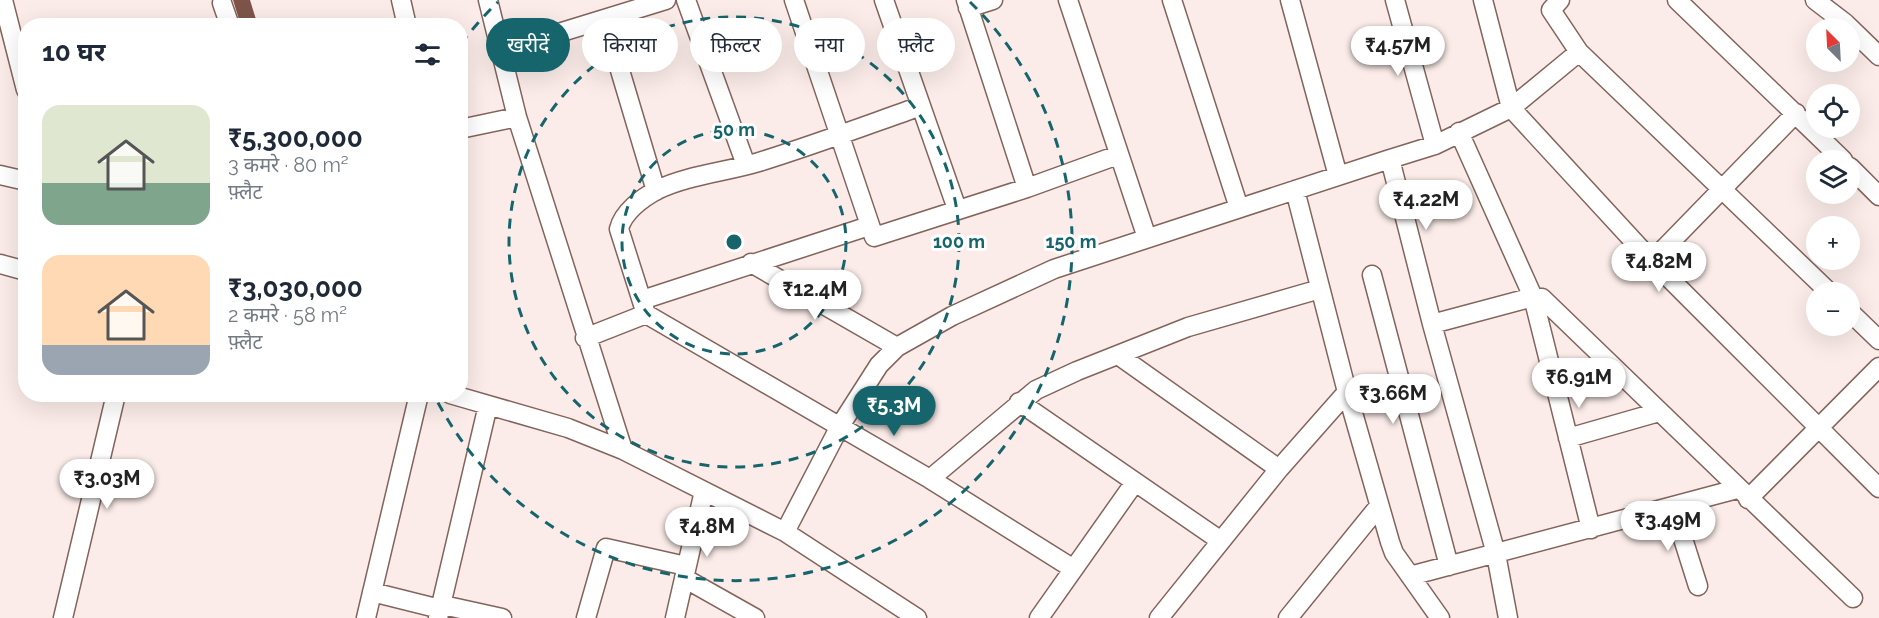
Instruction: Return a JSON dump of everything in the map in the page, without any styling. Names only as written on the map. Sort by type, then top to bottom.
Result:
[{"type":"street","points":[[3,0],[18,59]]},
{"type":"street","points":[[401,0],[405,18]]},
{"type":"street","points":[[488,0],[492,18]]},
{"type":"street","points":[[611,18],[666,0]]},
{"type":"street","points":[[686,0],[746,165]]},
{"type":"street","points":[[794,0],[841,135],[871,234],[877,237],[1027,188],[1118,155]]},
{"type":"street","points":[[884,0],[957,209]]},
{"type":"street","points":[[993,0],[967,4],[1027,188]]},
{"type":"street","points":[[1068,0],[1147,238]]},
{"type":"street","points":[[1172,0],[1239,208]]},
{"type":"street","points":[[1290,0],[1338,176]]},
{"type":"street","points":[[1395,0],[1435,145]]},
{"type":"street","points":[[1483,0],[1511,108],[1652,261],[1879,488]]},
{"type":"street","points":[[1560,0],[1551,10],[1579,52],[1819,282]]},
{"type":"street","points":[[1677,0],[1833,150]]},
{"type":"street","points":[[1815,0],[1845,23],[1879,57]]},
{"type":"street","points":[[222,3],[227,18]]},
{"type":"street","points":[[785,532],[840,426],[879,365],[897,347],[951,316],[1054,269],[1435,145],[1511,108],[1579,52]]},
{"type":"street","points":[[505,72],[585,338],[623,450]]},
{"type":"street","points":[[621,72],[656,191]]},
{"type":"street","points":[[921,106],[841,135],[656,191],[628,211],[621,220],[619,229],[644,307],[930,479],[1072,568]]},
{"type":"street","points":[[1652,261],[1796,113]]},
{"type":"street","points":[[468,127],[517,117]]},
{"type":"street","points":[[1459,132],[1533,297],[1591,529]]},
{"type":"street","points":[[1389,159],[1496,554],[1508,618]]},
{"type":"street","points":[[0,175],[18,179]]},
{"type":"street","points":[[1860,177],[1879,196]]},
{"type":"street","points":[[1295,190],[1347,392],[1394,553],[1440,618]]},
{"type":"street","points":[[585,338],[644,307],[751,263],[869,226]]},
{"type":"street","points":[[751,263],[897,347]]},
{"type":"street","points":[[0,264],[18,269]]},
{"type":"street","points":[[1372,275],[1449,566]]},
{"type":"street","points":[[930,479],[1019,402],[1067,376],[1188,327],[1320,289]]},
{"type":"street","points":[[1432,324],[1533,297],[1542,298],[1853,598]]},
{"type":"street","points":[[1860,322],[1879,340]]},
{"type":"street","points":[[1118,355],[1279,470]]},
{"type":"street","points":[[1410,576],[1673,507],[1743,494],[1819,428],[1879,367]]},
{"type":"street","points":[[1159,618],[1279,470],[1347,392]]},
{"type":"street","points":[[468,399],[568,428],[623,450],[785,532],[917,618]]},
{"type":"street","points":[[63,618],[114,402]]},
{"type":"street","points":[[366,618],[417,402]]},
{"type":"street","points":[[1019,402],[1221,541]]},
{"type":"street","points":[[439,613],[488,405]]},
{"type":"street","points":[[1568,438],[1659,412]]},
{"type":"street","points":[[1039,618],[1072,568],[1135,482]]},
{"type":"street","points":[[675,618],[704,491]]},
{"type":"street","points":[[1288,618],[1379,506]]},
{"type":"street","points":[[1673,507],[1698,586]]},
{"type":"street","points":[[586,618],[606,548],[685,572],[755,618]]},
{"type":"street","points":[[372,592],[439,613]]},
{"type":"street","points":[[439,613],[443,604],[502,618]]},
{"type":"building","points":[[233,0],[250,0],[256,18],[239,18]]}]
